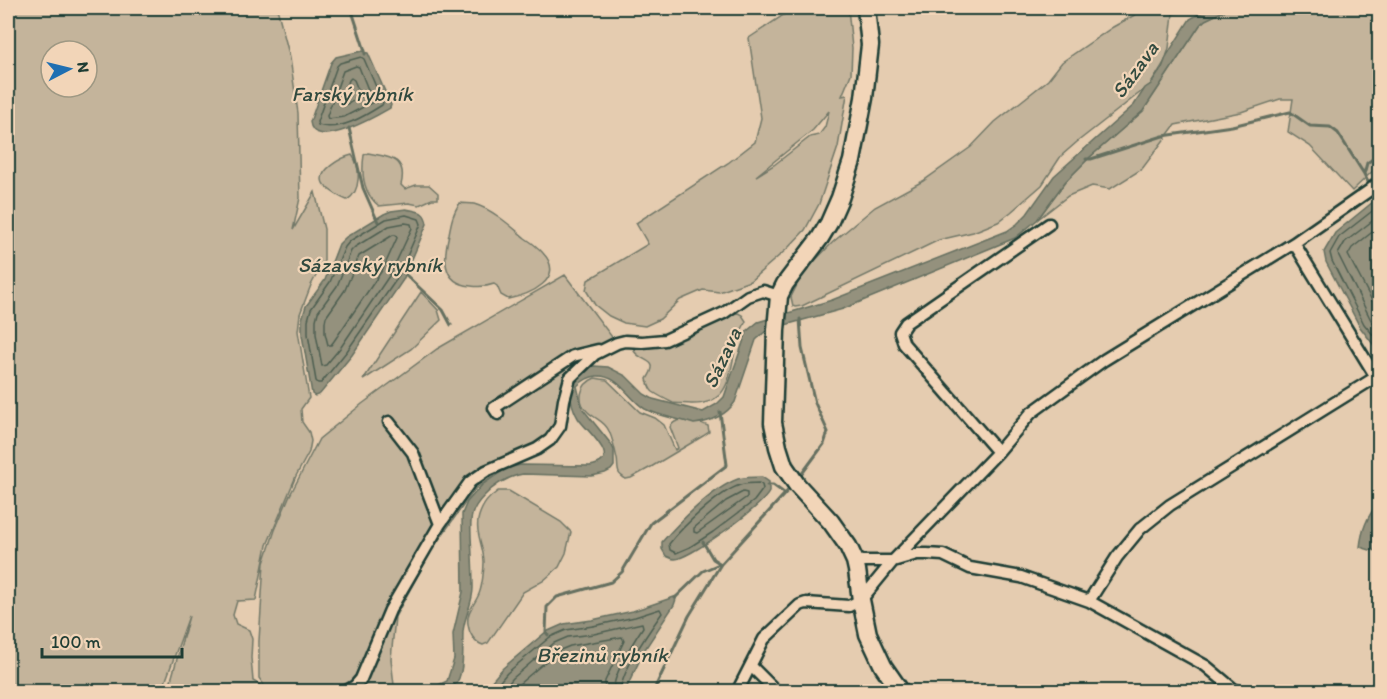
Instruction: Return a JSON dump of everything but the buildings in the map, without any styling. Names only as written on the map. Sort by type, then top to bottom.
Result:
[{"type":"main road","points":[[866,8],[870,45],[864,98],[852,161],[829,223],[785,284],[779,296],[773,423],[784,466],[848,546],[855,561],[868,634],[883,666],[901,692]]},
{"type":"street","points":[[737,692],[764,639],[800,605],[806,603],[849,606],[861,600],[892,561],[998,452],[1031,413],[1104,360],[1294,243],[1371,190],[1380,181]]},
{"type":"street","points":[[998,452],[904,344],[900,332],[906,323],[1049,224]]},
{"type":"street","points":[[1089,601],[1117,557],[1134,536],[1170,505],[1376,376],[1294,243]]},
{"type":"street","points":[[498,414],[494,408],[573,357],[625,341],[665,340],[724,313],[748,296],[763,291],[779,296]]},
{"type":"street","points":[[345,692],[361,679],[390,610],[440,524],[470,482],[486,471],[537,449],[550,440],[560,426],[570,378],[595,354],[604,349]]},
{"type":"street","points":[[389,422],[413,453],[440,524]]},
{"type":"street","points":[[855,561],[892,561],[917,554],[943,555],[970,568],[1021,577],[1089,601],[1206,666],[1237,692]]},
{"type":"street","points":[[751,666],[777,692]]},
{"type":"street","points":[[299,692],[332,692]]},
{"type":"shaded area","points":[[8,8],[277,8],[290,58],[298,113],[300,198],[293,230],[315,192],[324,229],[324,261],[311,285],[300,314],[298,331],[309,398],[301,409],[302,422],[309,432],[311,441],[309,452],[296,476],[267,545],[256,600],[237,601],[233,615],[236,624],[249,630],[252,639],[253,681],[266,691],[168,691],[189,616],[162,691],[8,691]]},
{"type":"shaded area","points":[[794,8],[848,8],[852,48],[851,74],[842,96],[847,95],[838,147],[819,204],[805,230],[750,281],[719,292],[703,290],[680,300],[660,319],[645,326],[624,323],[609,316],[595,305],[586,290],[588,280],[648,244],[636,223],[728,163],[755,142],[761,118],[749,38]],"holes":[[[829,111],[825,127],[819,135],[810,137],[756,176],[813,130]]]},
{"type":"shaded area","points":[[1147,8],[1200,8],[1173,14],[1165,61],[1151,84],[1061,156],[1042,185],[1011,212],[998,222],[973,232],[939,240],[802,306],[793,306],[791,297],[803,273],[833,242],[875,207],[923,181],[971,147],[995,122],[1048,80],[1062,62],[1113,27]]},
{"type":"shaded area","points":[[1230,8],[1379,8],[1379,165],[1352,191],[1310,146],[1288,132],[1293,99],[1280,99],[1241,112],[1175,125],[1142,169],[1110,189],[1092,186],[1068,196],[1037,220],[1065,182],[1143,111],[1200,25],[1205,20]]},
{"type":"shaded area","points":[[368,153],[395,160],[402,169],[401,185],[405,189],[416,185],[429,185],[438,193],[438,199],[432,199],[419,205],[409,203],[379,206],[369,195],[364,183],[363,162],[364,155]]},
{"type":"shaded area","points":[[352,155],[357,166],[358,179],[355,191],[347,200],[327,187],[322,178],[332,165]]},
{"type":"shaded area","points":[[460,203],[474,204],[488,210],[539,249],[549,262],[551,271],[548,278],[535,290],[508,299],[501,295],[494,284],[482,287],[471,286],[454,280],[446,267],[446,251],[453,218]]},
{"type":"shaded area","points":[[565,275],[618,345],[598,359],[573,382],[567,419],[550,446],[504,469],[475,489],[433,548],[395,617],[391,659],[394,685],[381,691],[268,691],[259,678],[264,563],[289,497],[319,439],[437,349]]},
{"type":"shaded area","points":[[421,292],[438,310],[441,320],[411,349],[363,380]]},
{"type":"shaded area","points":[[738,313],[746,321],[738,339],[730,375],[721,393],[704,403],[691,404],[673,403],[652,391],[647,379],[651,372],[651,364],[634,351],[638,346]]},
{"type":"shaded area","points":[[595,378],[607,380],[640,412],[655,418],[664,425],[675,450],[678,448],[670,427],[673,423],[682,420],[693,421],[708,426],[709,432],[651,467],[625,479],[618,471],[615,448],[607,428],[584,408],[582,403],[583,388]]},
{"type":"shaded area","points":[[498,491],[509,491],[561,522],[571,532],[566,553],[559,567],[543,581],[523,592],[488,643],[483,645],[472,637],[468,620],[480,591],[483,574],[484,556],[478,533],[479,516],[486,502]]},
{"type":"water","points":[[1210,8],[1230,8],[1205,20],[1200,25],[1143,111],[1065,182],[1037,220],[1015,238],[843,309],[767,330],[756,340],[735,402],[712,420],[694,424],[656,414],[639,405],[618,383],[605,377],[591,377],[579,384],[577,386],[582,408],[611,444],[614,450],[614,466],[605,473],[592,476],[517,475],[497,485],[480,500],[471,520],[473,588],[463,632],[461,673],[458,681],[447,691],[424,692],[447,681],[454,659],[453,634],[463,592],[462,514],[467,502],[482,485],[507,468],[521,465],[590,466],[600,463],[604,458],[604,452],[595,437],[576,414],[571,398],[569,386],[586,368],[608,367],[626,376],[644,394],[653,399],[703,412],[717,404],[724,397],[747,331],[758,322],[832,300],[1007,231],[1017,224],[1027,214],[1054,176],[1134,105],[1162,68],[1167,55],[1190,19]]},
{"type":"water","name":"Farský rybník","points":[[362,51],[368,53],[391,105],[390,108],[347,129],[322,134],[314,131],[310,122],[331,63],[336,57]]},
{"type":"water","points":[[1379,197],[1379,352],[1360,327],[1326,262],[1324,252],[1335,233]]},
{"type":"water","name":"Sázavský rybník","points":[[406,209],[423,214],[427,224],[403,280],[352,355],[320,394],[315,396],[312,394],[302,335],[302,319],[306,306],[325,280],[339,244],[346,237],[384,214]]},
{"type":"water","points":[[762,477],[769,482],[769,492],[754,508],[725,531],[683,557],[675,559],[666,556],[662,549],[662,542],[707,498],[728,483],[738,479]]},
{"type":"water","points":[[1377,504],[1380,504],[1379,551],[1360,547],[1366,524]]},
{"type":"water","name":"Březinů rybník","points":[[677,596],[674,605],[645,649],[625,691],[483,691],[503,668],[546,632],[564,624],[633,611]]},
{"type":"waterway","points":[[351,8],[365,54]]},
{"type":"waterway","points":[[1086,159],[1163,136],[1232,126],[1290,112],[1310,126],[1330,127],[1338,133],[1364,174],[1367,163],[1380,154]]},
{"type":"waterway","points":[[349,128],[363,188],[378,222]]},
{"type":"waterway","points":[[1364,174],[1370,186]]},
{"type":"waterway","points":[[1372,192],[1380,207]]},
{"type":"waterway","points":[[404,273],[443,310],[451,325]]},
{"type":"waterway","points":[[798,479],[824,444],[828,432],[815,403],[802,348],[800,319]]},
{"type":"waterway","points":[[548,635],[546,632],[547,607],[557,597],[611,582],[622,572],[651,523],[727,465],[720,412]]},
{"type":"waterway","points":[[767,485],[773,485],[784,493]]},
{"type":"waterway","points":[[653,692],[689,616],[721,564],[792,486]]},
{"type":"waterway","points":[[703,542],[713,559],[721,564]]},
{"type":"waterway","points":[[675,598],[703,571],[719,564]]},
{"type":"water label","name":"Sázava","points":[[1135,70]]},
{"type":"water label","name":"Sázava","points":[[722,358]]}]
